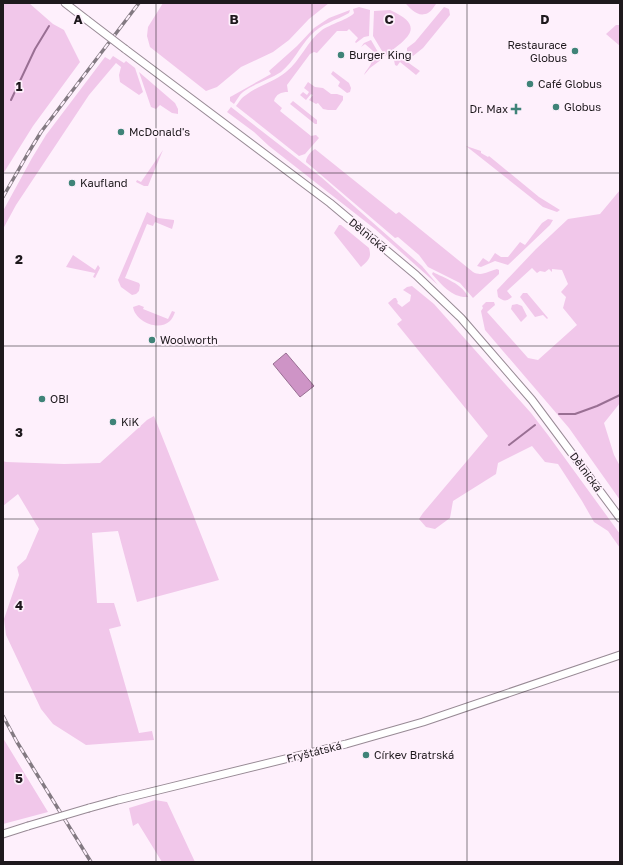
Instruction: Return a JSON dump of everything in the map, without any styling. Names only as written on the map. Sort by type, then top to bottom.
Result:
[{"type":"street","name":"Dělnická","points":[[65,3],[330,204],[416,275],[461,318],[532,400],[620,518]]},
{"type":"street","name":"Fryštátská","points":[[3,834],[118,800],[346,744],[423,722],[620,655]]},
{"type":"shaded area","points":[[3,3],[29,3],[53,24],[64,30],[80,62],[33,126],[3,174]]},
{"type":"shaded area","points":[[163,3],[329,3],[309,19],[289,40],[273,52],[241,67],[217,87],[206,91],[150,47],[147,36],[148,27]]},
{"type":"shaded area","points":[[405,3],[437,3],[429,12],[418,14]]},
{"type":"shaded area","points":[[359,7],[370,10],[369,36],[364,37],[356,43],[355,42],[358,38],[349,29],[347,31],[337,31],[317,53],[314,52],[310,54],[287,85],[288,92],[279,94],[274,101],[282,108],[280,111],[311,136],[316,135],[319,138],[305,154],[299,156],[236,106],[245,96],[286,72],[296,62],[317,34],[349,17],[354,13],[353,9]]},
{"type":"shaded area","points":[[444,7],[449,9],[450,15],[423,48],[413,56],[409,54],[407,48],[415,42]]},
{"type":"shaded area","points":[[350,10],[349,13],[324,25],[315,32],[281,72],[247,89],[240,95],[234,104],[230,101],[230,97],[271,74],[269,71],[297,46],[314,28],[329,18]]},
{"type":"shaded area","points":[[390,10],[402,16],[411,28],[410,33],[406,38],[385,56],[373,36],[374,11]]},
{"type":"shaded area","points":[[616,25],[620,25],[620,46],[606,34]]},
{"type":"shaded area","points":[[371,40],[382,59],[370,68],[364,75],[372,61],[370,54],[373,51],[365,44],[361,47],[364,43]]},
{"type":"shaded area","points":[[113,56],[124,63],[126,61],[135,68],[143,92],[139,95],[120,82],[119,75],[121,67],[116,63],[89,95],[16,205],[3,229],[3,211],[46,135],[105,57],[110,60]]},
{"type":"shaded area","points":[[399,56],[420,71],[416,75],[400,62],[397,66],[395,65],[394,60]]},
{"type":"shaded area","points":[[333,71],[349,83],[351,88],[350,92],[347,93],[338,86],[340,82],[331,74]]},
{"type":"shaded area","points":[[139,72],[175,103],[178,109],[178,114],[172,113],[160,105],[156,109],[151,107]]},
{"type":"shaded area","points":[[308,82],[315,87],[323,88],[331,94],[343,96],[343,100],[336,110],[323,109],[318,103],[316,104],[309,100],[313,95],[311,94],[306,100],[300,95],[303,92],[307,95],[309,92],[304,88]]},
{"type":"shaded area","points":[[293,101],[317,120],[317,124],[290,104]]},
{"type":"shaded area","points":[[231,107],[321,177],[422,266],[438,285],[375,229],[227,112]]},
{"type":"shaded area","points":[[466,146],[481,151],[481,153],[488,157],[489,156],[539,197],[560,210],[557,212],[543,207]]},
{"type":"shaded area","points":[[315,149],[396,214],[399,212],[473,272],[482,274],[497,269],[499,270],[499,274],[473,298],[460,283],[428,267],[419,255],[398,237],[395,238],[306,162],[309,154]]},
{"type":"shaded area","points":[[163,150],[148,186],[144,186],[136,182],[137,180],[141,182]]},
{"type":"shaded area","points":[[620,190],[620,403],[604,423],[614,455],[620,466],[620,500],[569,428],[485,330],[481,311],[483,308],[482,306],[486,302],[494,302],[495,305],[487,312],[528,358],[538,360],[577,325],[563,308],[566,297],[561,292],[568,284],[562,270],[552,269],[552,272],[549,269],[545,272],[540,271],[537,273],[532,268],[507,291],[512,297],[507,300],[502,300],[498,297],[497,290],[536,249],[568,219],[600,214]]},
{"type":"shaded area","points":[[147,212],[158,218],[174,220],[174,222],[172,229],[155,222],[153,226],[147,224],[125,278],[139,283],[140,285],[139,291],[132,295],[121,287],[118,280]]},
{"type":"shaded area","points":[[548,219],[553,220],[550,225],[508,265],[495,261],[481,267],[477,266],[483,258],[489,262],[495,253],[501,257],[508,257],[520,242],[525,245],[542,223]]},
{"type":"shaded area","points":[[339,225],[341,225],[369,248],[369,259],[361,267],[334,233]]},
{"type":"shaded area","points":[[73,255],[95,270],[98,265],[100,268],[95,278],[93,277],[95,273],[66,267]]},
{"type":"shaded area","points":[[433,272],[458,285],[466,292],[468,297],[462,297],[452,293],[432,274]]},
{"type":"shaded area","points":[[412,286],[434,304],[531,413],[620,534],[620,548],[608,531],[594,522],[558,464],[545,462],[532,446],[498,463],[496,474],[453,501],[450,518],[435,529],[426,527],[419,519],[488,436],[397,324],[402,320],[388,303],[396,298],[397,303],[402,307],[410,301],[411,295],[403,290]]},
{"type":"shaded area","points":[[523,293],[527,293],[548,318],[547,319],[543,315],[535,317],[520,297]]},
{"type":"shaded area","points":[[517,304],[522,306],[527,316],[521,322],[511,309],[512,305]]},
{"type":"shaded area","points":[[139,305],[144,307],[143,309],[168,319],[172,311],[175,312],[171,320],[165,324],[154,325],[138,317],[133,307]]},
{"type":"shaded area","points":[[286,353],[314,386],[300,397],[273,364]]},
{"type":"shaded area","points":[[154,416],[219,580],[137,602],[118,531],[92,533],[97,603],[114,603],[121,626],[109,629],[139,733],[152,731],[154,740],[86,745],[53,724],[41,709],[6,635],[4,619],[19,575],[17,567],[26,559],[39,529],[18,494],[3,506],[3,461],[64,464],[100,463],[147,420]]},
{"type":"shaded area","points":[[3,738],[48,812],[3,824]]},
{"type":"shaded area","points":[[155,800],[167,802],[195,862],[162,862],[138,823],[133,826],[129,808]]},
{"type":"waterway","points":[[11,100],[35,49],[49,26]]},
{"type":"waterway","points":[[559,414],[575,414],[620,395]]},
{"type":"waterway","points":[[509,445],[535,425]]},
{"type":"railway","points":[[3,197],[41,132],[139,3]]},
{"type":"railway","points":[[3,716],[17,742],[91,862]]},
{"type":"place","name":"Restaurace Globus","points":[[575,51]]},
{"type":"place","name":"Burger King","points":[[341,55]]},
{"type":"place","name":"Café Globus","points":[[530,84]]},
{"type":"place","name":"Globus","points":[[556,107]]},
{"type":"place","name":"Dr. Max","points":[[516,109]]},
{"type":"place","name":"McDonald's","points":[[121,132]]},
{"type":"place","name":"Kaufland","points":[[72,183]]},
{"type":"place","name":"Woolworth","points":[[152,340]]},
{"type":"place","name":"OBI","points":[[42,399]]},
{"type":"place","name":"KiK","points":[[113,422]]},
{"type":"place","name":"Církev Bratrská","points":[[366,755]]}]
